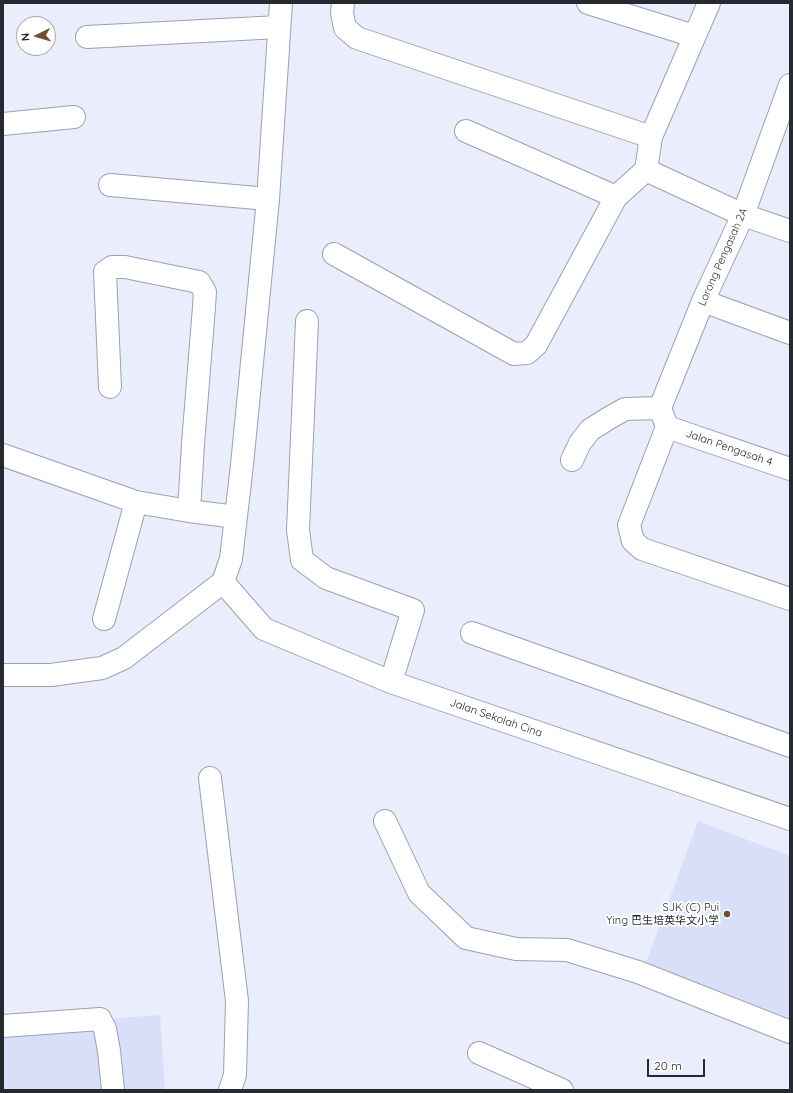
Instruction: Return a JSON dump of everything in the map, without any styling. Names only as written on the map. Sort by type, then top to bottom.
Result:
[{"type":"street","points":[[3,675],[51,675],[102,668],[124,658],[224,582],[230,559],[236,517],[268,199],[280,3]]},
{"type":"street","points":[[343,3],[342,13],[345,28],[357,38],[651,137]]},
{"type":"street","points":[[588,3],[694,36]]},
{"type":"street","points":[[334,254],[514,354],[527,353],[536,345],[616,197],[646,170],[651,137],[709,3]]},
{"type":"street","points":[[87,37],[279,27]]},
{"type":"street","name":"Lorong Pengasah 2A","points":[[789,92],[743,215],[703,301],[663,418],[629,525],[633,541],[642,549],[790,600]]},
{"type":"street","points":[[3,124],[74,117]]},
{"type":"street","points":[[466,130],[616,197]]},
{"type":"street","points":[[646,170],[743,215],[790,231]]},
{"type":"street","points":[[110,185],[268,199]]},
{"type":"street","points":[[110,387],[106,272],[112,267],[125,267],[199,282],[204,292],[204,307],[189,511]]},
{"type":"street","points":[[703,301],[790,333]]},
{"type":"street","points":[[307,321],[298,530],[302,560],[326,578],[413,610],[391,682]]},
{"type":"street","points":[[572,460],[580,443],[590,430],[625,409],[663,418]]},
{"type":"street","name":"Jalan Pengasah 4","points":[[663,418],[790,469]]},
{"type":"street","points":[[3,455],[136,502],[236,517]]},
{"type":"street","points":[[104,619],[136,502]]},
{"type":"street","name":"Jalan Sekolah Cina","points":[[224,582],[264,628],[391,682],[790,819]]},
{"type":"street","points":[[472,633],[790,746]]},
{"type":"street","points":[[210,778],[237,1001],[235,1075],[230,1090]]},
{"type":"street","points":[[385,821],[419,893],[466,938],[516,949],[567,950],[638,972],[790,1032]]},
{"type":"street","points":[[3,1026],[100,1019],[105,1029],[110,1050],[113,1090]]},
{"type":"street","points":[[479,1053],[562,1090]]},
{"type":"shaded area","name":"SJK (C) Pui Ying 巴生培英华文小学","points":[[698,821],[790,856],[790,1027],[643,971]]},
{"type":"shaded area","points":[[160,1015],[165,1090],[3,1090],[3,1027]]},
{"type":"place","name":"SJK (C) Pui Ying 巴生培英华文小学","points":[[727,914]]}]
